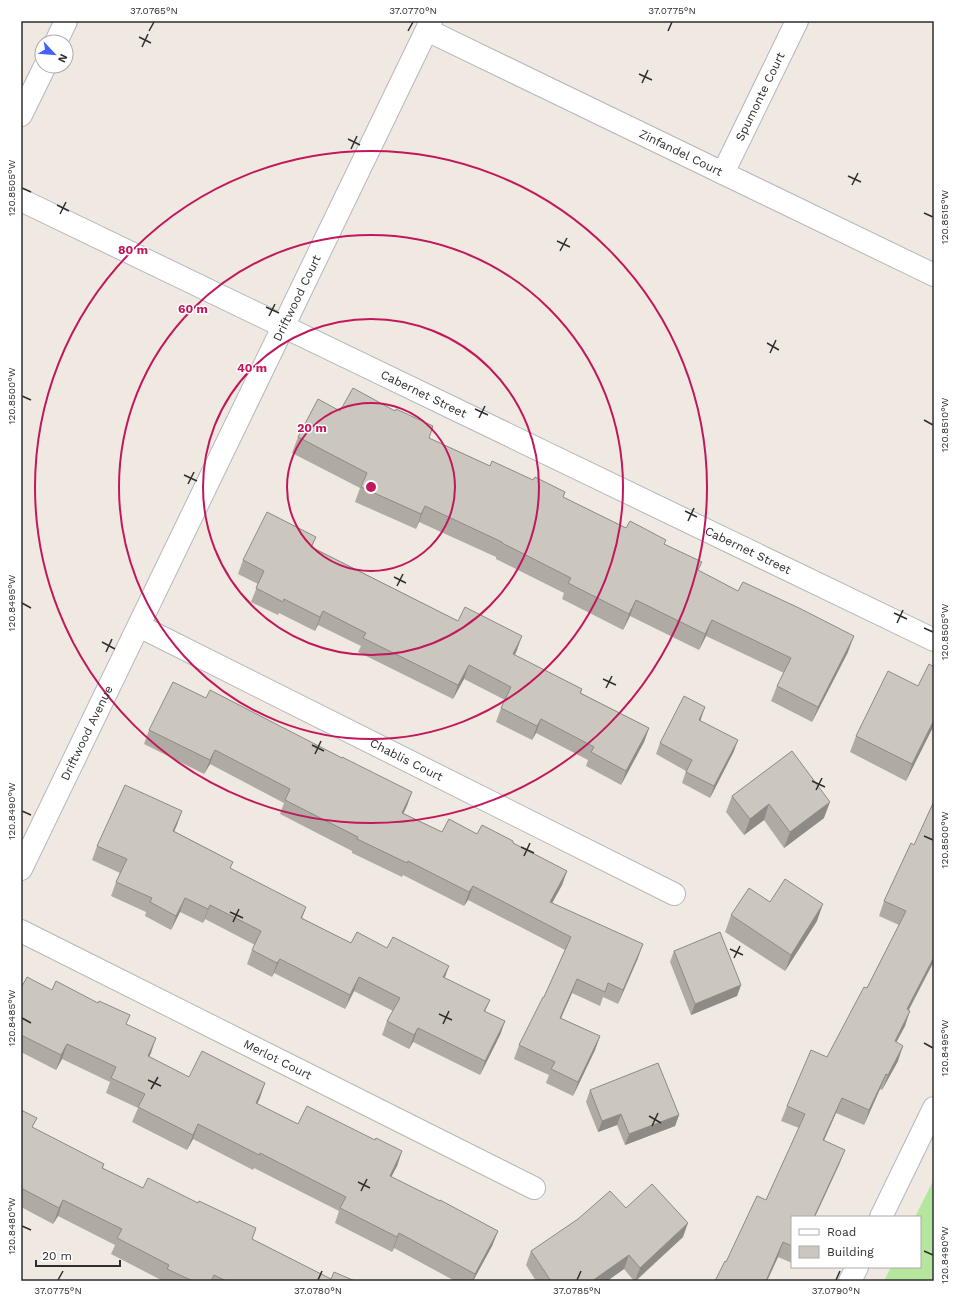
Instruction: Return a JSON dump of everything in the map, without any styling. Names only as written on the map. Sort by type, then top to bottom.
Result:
[{"type":"street","points":[[60,34],[66,21]]},
{"type":"street","name":"Spumonte Court","points":[[723,173],[797,21]]},
{"type":"street","name":"Zinfandel Court","points":[[429,26],[723,173],[934,275]]},
{"type":"street","name":"Driftwood Court","points":[[152,598],[429,26]]},
{"type":"street","points":[[21,115],[41,74]]},
{"type":"street","name":"Cabernet Street","points":[[21,200],[934,640]]},
{"type":"street","name":"Driftwood Avenue","points":[[21,869],[152,598]]},
{"type":"street","name":"Chablis Court","points":[[138,626],[674,894]]},
{"type":"street","name":"Merlot Court","points":[[21,932],[534,1188]]},
{"type":"street","points":[[881,1216],[934,1108]]},
{"type":"street","points":[[850,1281],[856,1268]]},
{"type":"green space","points":[[934,1179],[934,1281],[884,1281],[890,1268],[921,1268],[921,1216],[916,1216]]},
{"type":"building","points":[[353,388],[395,411],[396,409],[433,426],[429,438],[490,466],[492,461],[533,480],[535,477],[565,492],[563,497],[626,528],[630,521],[666,540],[664,544],[702,562],[698,570],[738,591],[743,582],[854,636],[818,707],[777,686],[791,658],[712,620],[705,634],[636,600],[629,614],[568,583],[571,578],[502,542],[425,506],[421,514],[361,487],[367,473],[298,437],[318,399],[340,411]]},
{"type":"building","points":[[267,512],[316,537],[311,547],[458,621],[465,607],[522,636],[513,654],[582,689],[580,693],[649,728],[626,771],[591,752],[594,747],[541,719],[537,726],[501,708],[511,687],[469,665],[458,685],[363,638],[366,633],[323,611],[320,617],[284,599],[283,602],[256,588],[264,571],[243,560]]},
{"type":"building","points":[[929,664],[934,667],[934,720],[912,764],[856,736],[888,671],[918,686]]},
{"type":"building","points":[[173,682],[206,698],[210,690],[342,758],[412,792],[402,813],[442,832],[449,819],[477,834],[482,825],[567,871],[550,902],[643,944],[623,990],[608,983],[605,992],[577,979],[560,1018],[600,1036],[578,1082],[551,1069],[555,1062],[519,1045],[544,997],[571,937],[473,886],[469,892],[408,861],[407,863],[357,839],[358,837],[285,800],[290,789],[215,750],[210,760],[149,730]]},
{"type":"building","points":[[684,696],[705,707],[699,720],[738,740],[714,786],[686,772],[692,760],[660,743]]},
{"type":"building","points":[[792,751],[830,802],[790,832],[769,804],[750,819],[732,796]]},
{"type":"building","points":[[125,785],[182,811],[173,831],[233,862],[230,868],[306,907],[301,918],[351,943],[357,932],[387,948],[393,937],[449,966],[443,977],[490,1000],[484,1011],[505,1021],[485,1061],[418,1028],[414,1035],[387,1021],[400,998],[359,977],[350,995],[280,959],[277,963],[252,950],[261,931],[210,905],[208,909],[185,898],[176,916],[150,902],[152,898],[116,882],[127,859],[97,846]]},
{"type":"building","points":[[934,801],[934,957],[907,1009],[910,1011],[895,1041],[903,1046],[888,1075],[886,1074],[869,1110],[842,1098],[823,1140],[845,1150],[814,1216],[791,1216],[791,1246],[783,1242],[766,1281],[715,1281],[725,1261],[726,1262],[757,1196],[766,1200],[805,1114],[787,1106],[811,1050],[827,1057],[864,987],[867,988],[906,911],[884,901],[911,843],[914,845]]},
{"type":"building","points":[[785,879],[823,904],[791,955],[731,915],[749,888],[770,902]]},
{"type":"building","points":[[720,932],[741,985],[695,1004],[674,951]]},
{"type":"building","points":[[27,977],[52,990],[56,981],[98,1003],[99,1001],[130,1015],[126,1024],[156,1038],[148,1056],[189,1077],[202,1051],[265,1083],[256,1103],[298,1124],[307,1106],[375,1140],[376,1138],[402,1151],[390,1176],[440,1200],[498,1231],[475,1274],[399,1233],[397,1237],[340,1208],[346,1197],[260,1153],[259,1155],[198,1124],[193,1135],[138,1107],[145,1094],[111,1078],[116,1067],[67,1044],[61,1055],[21,1035],[21,988]]},
{"type":"building","points":[[658,1063],[679,1115],[629,1134],[621,1114],[602,1121],[590,1090]]},
{"type":"building","points":[[21,1110],[37,1118],[32,1127],[104,1164],[102,1168],[143,1188],[148,1178],[198,1203],[199,1201],[256,1228],[252,1239],[331,1279],[334,1272],[355,1281],[226,1281],[214,1275],[211,1281],[193,1281],[167,1269],[169,1265],[117,1238],[122,1229],[63,1200],[59,1208],[21,1188]]},
{"type":"building","points":[[652,1184],[688,1223],[640,1268],[629,1255],[592,1281],[551,1281],[531,1251],[578,1219],[610,1191],[626,1208]]}]
